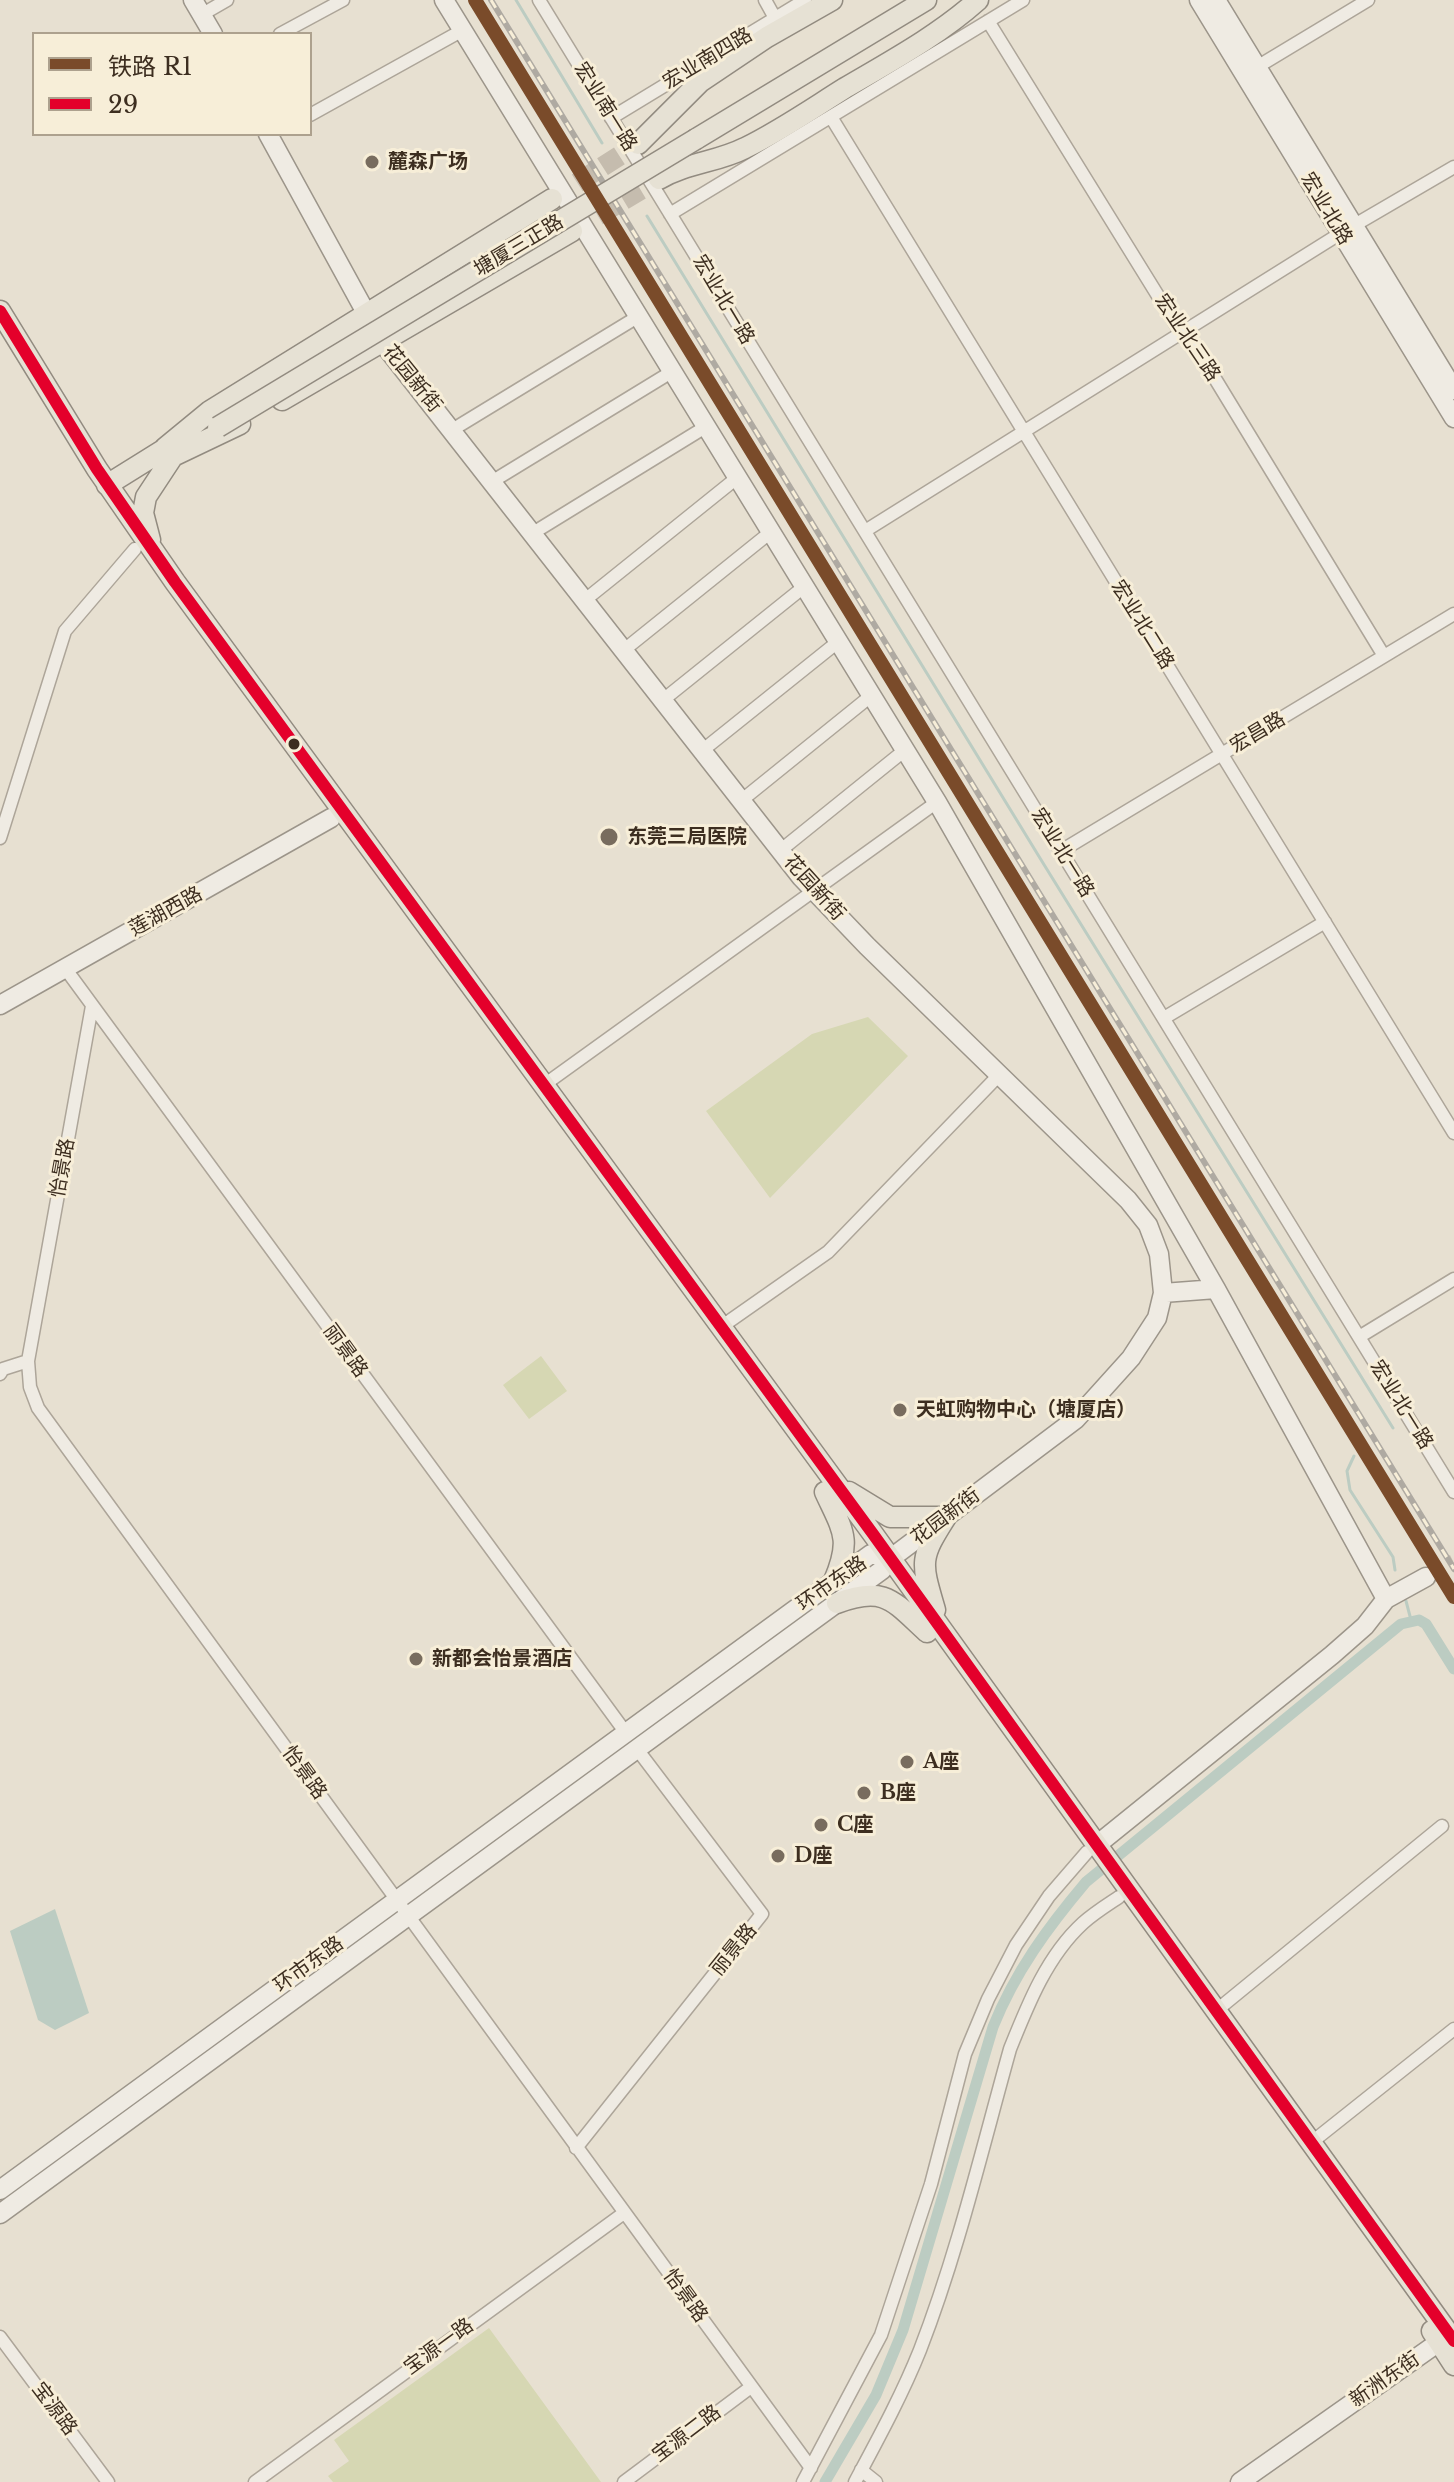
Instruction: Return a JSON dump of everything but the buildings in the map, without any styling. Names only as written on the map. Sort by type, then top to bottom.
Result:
[{"type":"main road","points":[[444,0],[937,802],[1216,1289],[1386,1599]]},
{"type":"main road","points":[[638,144],[700,82],[767,37],[832,0]]},
{"type":"main road","name":"塘厦三正路","points":[[694,135],[901,0]]},
{"type":"main road","name":"塘厦三正路","points":[[110,490],[164,453],[694,135],[926,0]]},
{"type":"main road","points":[[659,179],[678,169],[749,147],[907,51],[978,0]]},
{"type":"main road","name":"宏业北路","points":[[1199,0],[1454,390]]},
{"type":"main road","name":"宏业北路","points":[[1216,0],[1257,67],[1454,418]]},
{"type":"main road","points":[[197,7],[212,32]]},
{"type":"main road","name":"花园新街","points":[[272,136],[382,342],[781,850],[867,946],[1128,1200],[1148,1225],[1159,1254],[1163,1293],[1157,1318],[1131,1358],[1076,1419],[946,1517],[881,1561]]},
{"type":"main road","points":[[156,555],[146,532],[143,513],[146,497],[164,453],[210,411],[552,199]]},
{"type":"main road","points":[[79,442],[93,454],[114,461],[136,461],[223,434],[572,231]]},
{"type":"main road","points":[[0,311],[79,442],[156,555],[721,1327],[881,1561],[1096,1852],[1449,2348]]},
{"type":"main road","points":[[0,339],[85,477],[135,549],[331,818],[831,1488],[845,1539],[844,1555],[834,1581]]},
{"type":"main road","name":"莲湖西路","points":[[0,1005],[331,818]]},
{"type":"main road","points":[[1163,1293],[1216,1289]]},
{"type":"main road","points":[[831,1488],[890,1517],[946,1517]]},
{"type":"main road","points":[[933,1629],[923,1566],[926,1550],[946,1517]]},
{"type":"main road","name":"环市东路","points":[[632,1741],[834,1581],[881,1561]]},
{"type":"main road","name":"环市东路","points":[[0,2214],[403,1908],[632,1741],[837,1603],[881,1561]]},
{"type":"main road","points":[[1096,1852],[1354,1636],[1386,1599],[1426,1577]]},
{"type":"main road","points":[[837,1603],[861,1595],[883,1597],[933,1629]]},
{"type":"main road","points":[[1119,1888],[1217,2010],[1312,2142],[1449,2348]]},
{"type":"main road","name":"环市东路","points":[[0,2190],[403,1908]]},
{"type":"main road","name":"新洲东街","points":[[1240,2482],[1449,2348]]},
{"type":"main road","name":"新洲东街","points":[[1262,2482],[1449,2348]]},
{"type":"street","points":[[197,7],[227,0]]},
{"type":"street","points":[[284,32],[343,0]]},
{"type":"street","name":"宏业南一路","points":[[539,0],[670,214]]},
{"type":"street","points":[[765,0],[775,18]]},
{"type":"street","name":"宏业南四路","points":[[611,118],[805,0]]},
{"type":"street","points":[[670,214],[1023,0]]},
{"type":"street","points":[[1257,67],[1368,0]]},
{"type":"street","name":"宏业北三路","points":[[988,21],[1181,333],[1197,349],[1384,656]]},
{"type":"street","points":[[312,114],[463,30]]},
{"type":"street","name":"宏业北二路","points":[[831,117],[1454,1133]]},
{"type":"street","points":[[865,531],[1347,230],[1454,167]]},
{"type":"street","name":"宏业北一路","points":[[670,214],[1454,1492]]},
{"type":"street","points":[[452,430],[639,316]]},
{"type":"street","points":[[493,481],[673,371]]},
{"type":"street","points":[[533,533],[707,426]]},
{"type":"street","points":[[585,600],[738,477]]},
{"type":"street","points":[[624,650],[772,531]]},
{"type":"street","points":[[0,838],[65,631],[135,549]]},
{"type":"street","points":[[663,700],[805,586]]},
{"type":"street","name":"宏昌路","points":[[1061,851],[1454,614]]},
{"type":"street","points":[[703,750],[839,641]]},
{"type":"street","points":[[742,800],[872,695]]},
{"type":"street","points":[[781,850],[905,750]]},
{"type":"street","points":[[544,1085],[937,802]]},
{"type":"street","points":[[1164,1018],[1325,922]]},
{"type":"street","name":"丽景路","points":[[65,968],[762,1914],[576,2148]]},
{"type":"street","name":"怡景路","points":[[92,1006],[28,1361],[30,1387],[38,1408],[811,2468]]},
{"type":"street","points":[[721,1327],[828,1252],[1000,1074]]},
{"type":"street","points":[[1359,1337],[1454,1279]]},
{"type":"street","points":[[0,1374],[3,1369],[28,1361]]},
{"type":"street","points":[[1217,2010],[1442,1826]]},
{"type":"street","points":[[803,2482],[881,2335],[931,2184],[965,2054],[988,1999],[1016,1945],[1040,1908],[1096,1852]]},
{"type":"street","points":[[876,2482],[858,2476],[920,2351],[947,2273],[1010,2049],[1041,1979],[1062,1945],[1119,1888]]},
{"type":"street","points":[[1312,2142],[1454,2029]]},
{"type":"street","name":"宝源一路","points":[[255,2482],[624,2213]]},
{"type":"street","name":"宝源路","points":[[0,2337],[108,2482]]},
{"type":"street","name":"宝源二路","points":[[624,2482],[751,2387]]},
{"type":"green space","points":[[868,1017],[908,1056],[770,1198],[706,1111],[812,1034]]},
{"type":"green space","points":[[541,1356],[567,1391],[529,1419],[503,1385]]},
{"type":"green space","points":[[489,2328],[601,2482],[333,2482],[328,2476],[349,2461],[334,2440]]},
{"type":"shaded area","points":[[55,1909],[89,2013],[55,2030],[38,2020],[10,1931]]},
{"type":"waterway","points":[[516,0],[602,143]]},
{"type":"waterway","points":[[647,216],[1393,1428]]},
{"type":"waterway","points":[[1354,1456],[1347,1471],[1350,1490],[1393,1557],[1395,1570]]},
{"type":"waterway","points":[[1406,1601],[1411,1620]]},
{"type":"waterway","points":[[825,2482],[876,2395],[903,2330],[993,2027],[1022,1969],[1059,1916],[1086,1882],[1401,1624],[1419,1620],[1426,1624],[1454,1669]]},
{"type":"tunnel","points":[[552,199],[638,144]]},
{"type":"tunnel","points":[[572,231],[659,179]]},
{"type":"tunnel","points":[[1426,1577],[1454,1563]]},
{"type":"railway","points":[[491,0],[1454,1569]]},
{"type":"rail line","name":"R1","points":[[475,0],[1454,1597]]},
{"type":"transit line","name":"29","points":[[0,311],[97,469],[175,582],[873,1534],[1454,2341]]},
{"type":"place","name":"麓森广场","points":[[372,162]]},
{"type":"place","name":"东莞三局医院","points":[[609,837]]},
{"type":"place","name":"天虹购物中心（塘厦店）","points":[[900,1410]]},
{"type":"place","name":"新都会怡景酒店","points":[[416,1659]]},
{"type":"place","name":"A座","points":[[907,1762]]},
{"type":"place","name":"B座","points":[[864,1793]]},
{"type":"place","name":"C座","points":[[821,1825]]},
{"type":"place","name":"D座","points":[[778,1856]]}]
